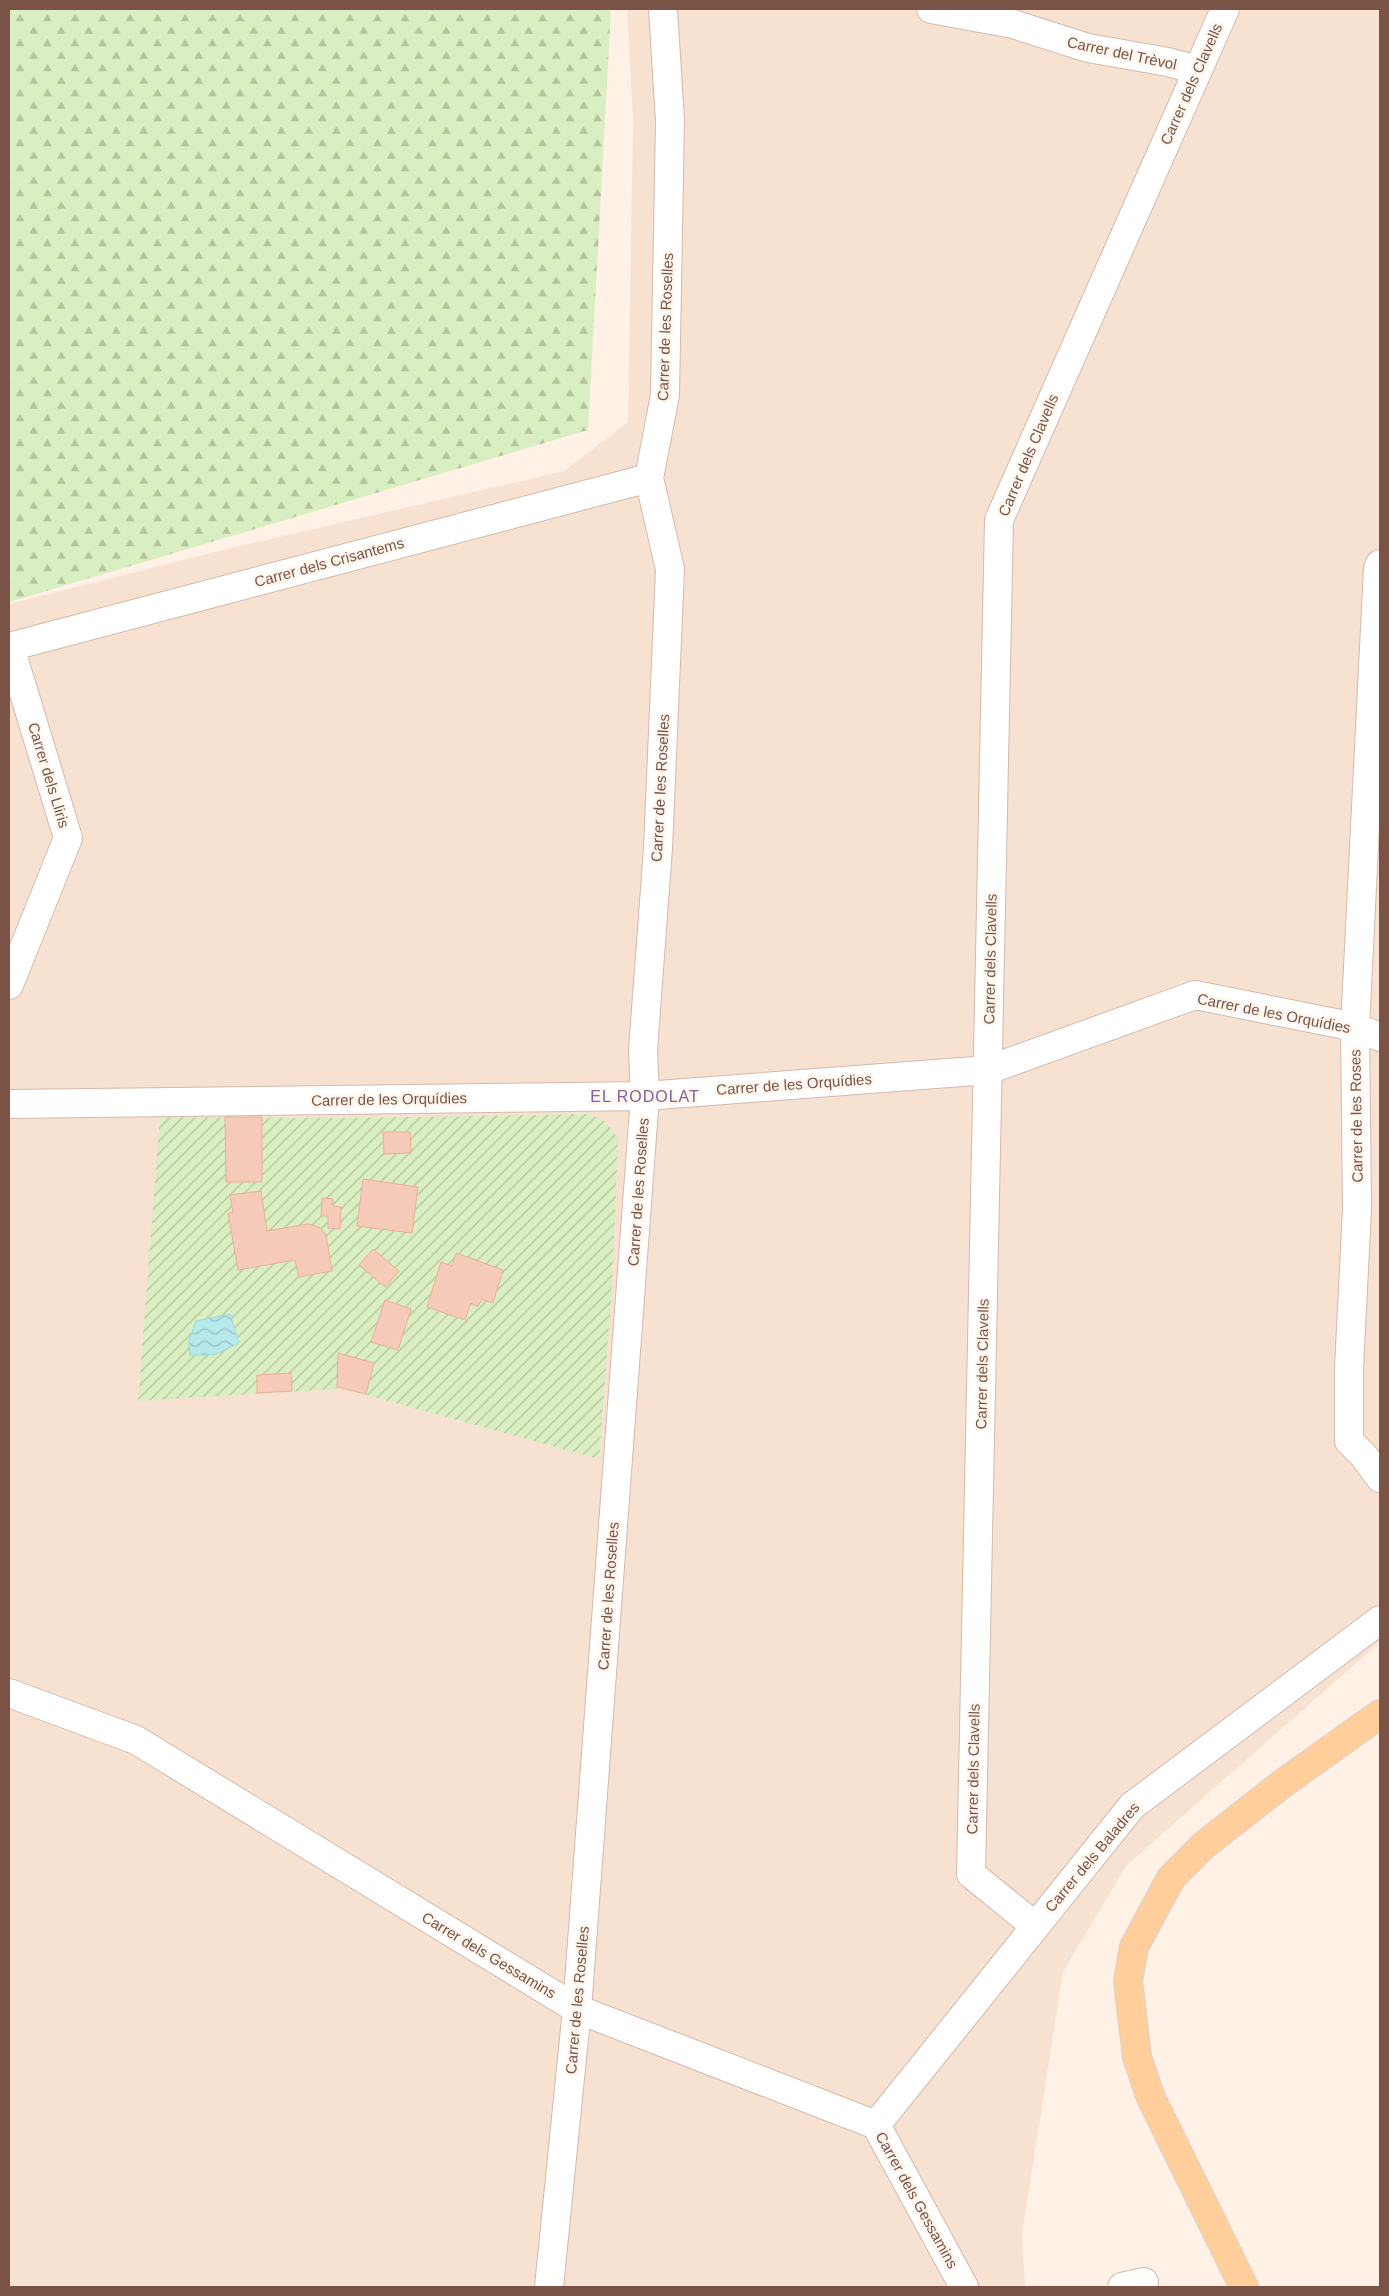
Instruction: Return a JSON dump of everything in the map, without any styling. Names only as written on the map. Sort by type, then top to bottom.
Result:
[{"type":"main road","points":[[1244,2287],[1151,2098],[1136,2057],[1128,1981],[1134,1947],[1171,1878],[1204,1845],[1282,1784],[1380,1714]]},
{"type":"street","name":"Carrer de les Roselles","points":[[548,2287],[577,2010],[645,1096],[643,1050],[658,848],[670,569],[650,478],[665,395],[670,121],[663,9]]},
{"type":"street","name":"Carrer del Trèvol","points":[[931,9],[1013,24],[1088,48],[1168,62],[1197,70]]},
{"type":"street","name":"Carrer dels Clavells","points":[[1035,1926],[971,1874],[999,520],[1225,9]]},
{"type":"street","name":"Carrer dels Crisantems","points":[[9,647],[650,478]]},
{"type":"street","name":"Carrer de les Roses","points":[[1380,564],[1378,568],[1355,1027],[1357,1209],[1349,1368],[1349,1441],[1364,1456],[1380,1478]]},
{"type":"street","name":"Carrer dels Lliris","points":[[9,647],[68,838],[9,985]]},
{"type":"street","name":"Carrer de les Orquídies","points":[[9,1104],[645,1096],[988,1070],[1195,995],[1355,1027],[1380,1037]]},
{"type":"street","name":"Carrer dels Baladres","points":[[876,2125],[1132,1806],[1380,1620]]},
{"type":"street","name":"Carrer dels Gessamins","points":[[9,1693],[136,1740],[577,2010],[876,2125],[964,2287]]},
{"type":"shaded area","points":[[627,9],[1380,9],[1380,1642],[1126,1866],[1063,1972],[1022,2234],[1025,2287],[9,2287],[9,604],[231,548],[564,471],[628,422],[633,120]]},
{"type":"green space","points":[[9,9],[611,9],[588,430],[9,602]]},
{"type":"green space","points":[[589,1114],[606,1122],[618,1138],[612,1287],[599,1459],[337,1387],[336,1389],[138,1401],[160,1117],[351,1118]]},
{"type":"water","points":[[230,1314],[239,1343],[214,1355],[190,1355],[189,1341],[196,1321]]},
{"type":"building","points":[[225,1117],[262,1117],[262,1182],[226,1182]]},
{"type":"building","points":[[383,1132],[410,1132],[411,1153],[384,1154]]},
{"type":"building","points":[[363,1179],[418,1187],[412,1233],[357,1226]]},
{"type":"building","points":[[261,1191],[267,1231],[308,1224],[319,1227],[326,1235],[332,1271],[299,1277],[295,1260],[238,1270],[228,1213],[233,1212],[230,1195]]},
{"type":"building","points":[[322,1198],[333,1199],[333,1206],[341,1207],[340,1229],[328,1228],[328,1216],[321,1216]]},
{"type":"building","points":[[373,1249],[399,1271],[385,1287],[359,1265]]},
{"type":"building","points":[[456,1253],[503,1270],[493,1303],[482,1299],[478,1306],[471,1303],[465,1320],[427,1307],[441,1262],[452,1266]]},
{"type":"building","points":[[385,1300],[411,1309],[398,1350],[371,1342]]},
{"type":"building","points":[[338,1353],[374,1363],[366,1394],[337,1387]]},
{"type":"building","points":[[291,1373],[292,1391],[257,1393],[257,1375]]},
{"type":"district","name":"EL RODOLAT","points":[[645,1096]]}]
